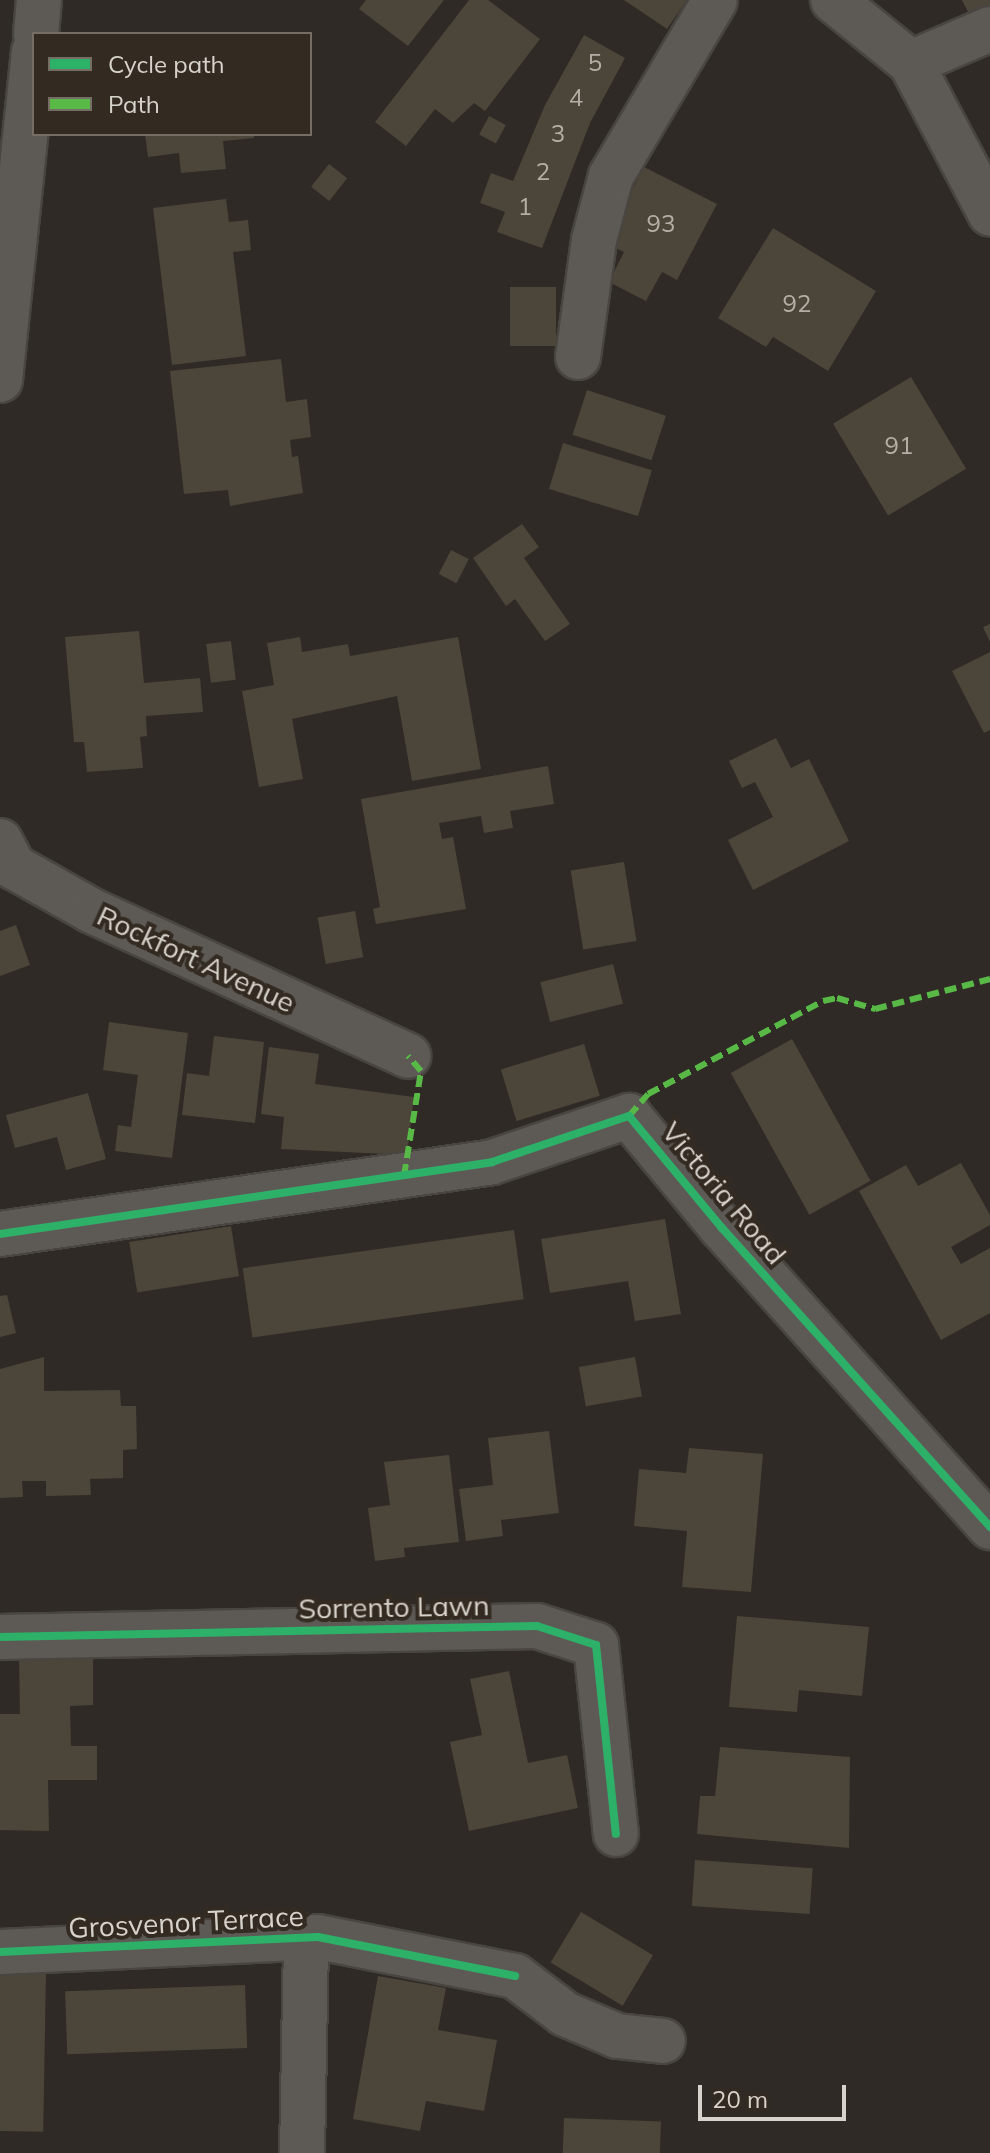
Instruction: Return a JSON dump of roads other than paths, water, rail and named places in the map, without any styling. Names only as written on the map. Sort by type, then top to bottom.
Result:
[{"type":"street","points":[[36,32],[39,0]]},
{"type":"street","points":[[578,357],[594,240],[611,176],[715,0]]},
{"type":"street","points":[[833,0],[911,63],[990,213]]},
{"type":"street","points":[[911,63],[990,29]]},
{"type":"street","points":[[0,380],[32,71]]},
{"type":"street","name":"Rockfort Avenue","points":[[0,841],[14,867],[92,911],[408,1056]]},
{"type":"street","name":"Victoria Road","points":[[0,1234],[492,1162],[629,1116],[722,1228],[990,1527]]},
{"type":"street","name":"Sorrento Lawn","points":[[0,1637],[537,1626],[596,1645],[616,1834]]},
{"type":"street","points":[[302,2153],[306,1937]]},
{"type":"street","name":"Grosvenor Terrace","points":[[0,1952],[306,1937],[515,1976],[565,2014],[617,2036],[663,2041]]}]
